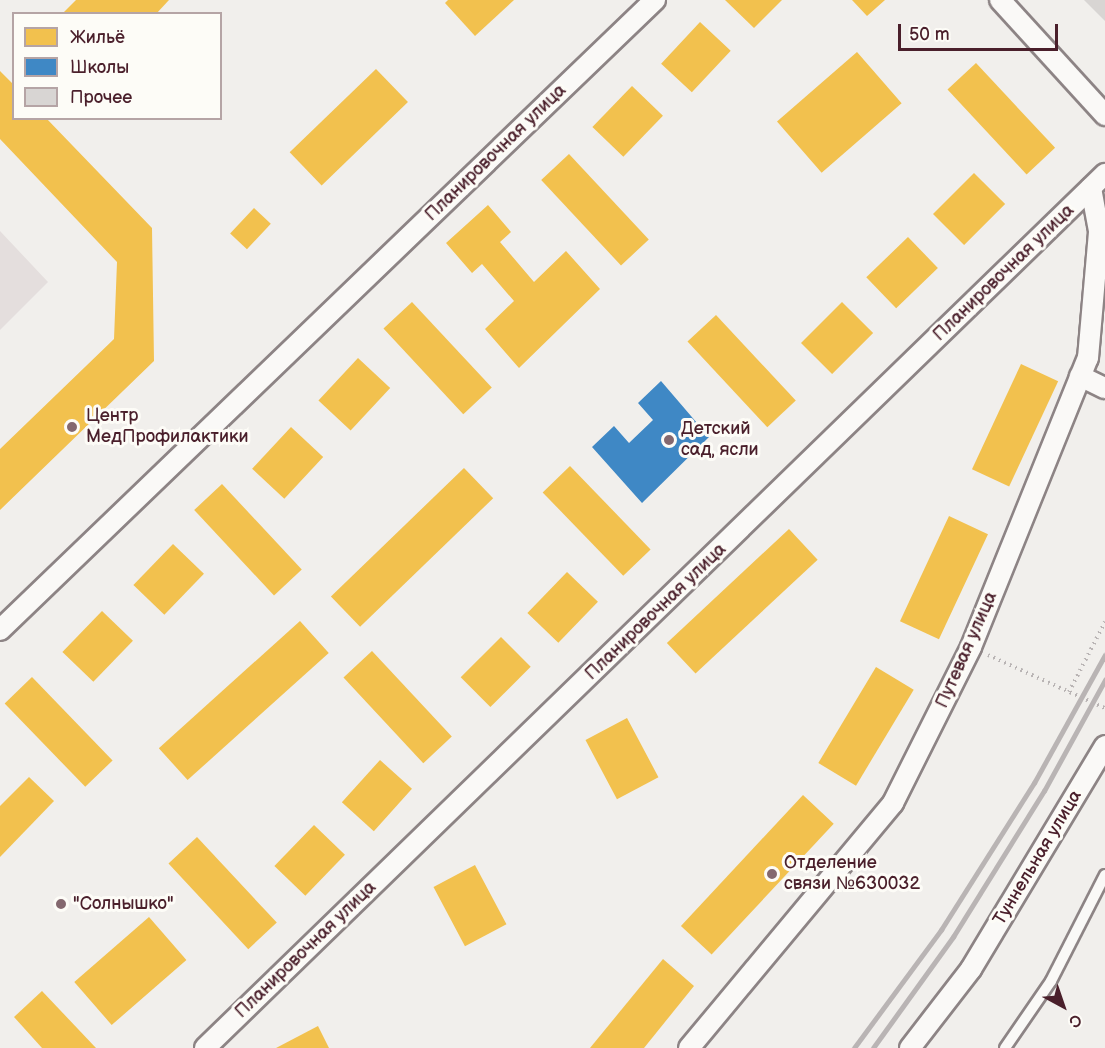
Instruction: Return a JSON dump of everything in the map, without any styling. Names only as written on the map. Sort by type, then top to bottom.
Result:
[{"type":"street","name":"Планировочная улица","points":[[0,630],[655,0]]},
{"type":"street","points":[[1000,0],[1105,115]]},
{"type":"street","name":"Планировочная улица","points":[[205,1048],[1098,181]]},
{"type":"street","name":"Путевая улица","points":[[689,1048],[893,803],[971,647],[1088,358],[1099,231],[1098,181]]},
{"type":"street","points":[[1080,376],[1105,388]]},
{"type":"street","name":"Туннельная улица","points":[[910,1048],[970,969],[1105,746]]},
{"type":"lane","points":[[1005,1048],[1051,981],[1105,875]]},
{"type":"path","points":[[1069,692],[1105,622]]},
{"type":"path","points":[[971,647],[1105,708]]},
{"type":"shaded area","points":[[0,231],[48,282],[0,330]]},
{"type":"building: Жильё","points":[[76,0],[169,0],[158,12],[64,12]]},
{"type":"building: Жильё","points":[[448,0],[514,0],[475,36],[445,3]]},
{"type":"building: Жильё","points":[[725,0],[782,0],[754,28]]},
{"type":"building: Жильё","points":[[852,0],[885,0],[867,16]]},
{"type":"building: Жильё","points":[[700,22],[731,51],[692,92],[661,64]]},
{"type":"building: Жильё","points":[[857,52],[902,103],[822,173],[777,122]]},
{"type":"building: Жильё","points":[[976,63],[1055,148],[1027,174],[947,90]]},
{"type":"building: Жильё","points":[[376,69],[408,102],[322,185],[290,152]]},
{"type":"building: Жильё","points":[[0,71],[12,83],[12,120],[48,120],[152,228],[154,361],[0,510],[0,449],[114,339],[117,262],[0,139]]},
{"type":"building: Жильё","points":[[632,86],[663,116],[623,157],[592,127]]},
{"type":"building: Жильё","points":[[569,154],[649,240],[621,265],[541,180]]},
{"type":"building: Жильё","points":[[974,173],[1005,204],[964,245],[933,214]]},
{"type":"building: Жильё","points":[[488,205],[511,232],[500,242],[534,282],[566,251],[600,289],[519,368],[485,329],[514,301],[482,264],[472,273],[446,243]]},
{"type":"building: Жильё","points":[[254,208],[271,224],[247,249],[230,234]]},
{"type":"building: Жильё","points":[[908,237],[938,268],[896,308],[866,277]]},
{"type":"building: Жильё","points":[[412,302],[492,388],[463,414],[383,329]]},
{"type":"building: Жильё","points":[[842,302],[873,333],[832,374],[801,343]]},
{"type":"building: Жильё","points":[[716,315],[796,401],[767,427],[687,342]]},
{"type":"building: Жильё","points":[[358,358],[390,388],[351,430],[318,400]]},
{"type":"building: Жильё","points":[[1021,364],[1058,381],[1009,486],[972,469]]},
{"type":"building: Жильё","points":[[291,427],[323,457],[284,499],[252,469]]},
{"type":"building: Жильё","points":[[570,466],[651,549],[623,576],[543,492]]},
{"type":"building: Жильё","points":[[464,468],[493,498],[360,627],[331,597]]},
{"type":"building: Жильё","points":[[222,484],[302,570],[274,595],[194,510]]},
{"type":"building: Жильё","points":[[949,516],[988,534],[939,639],[900,621]]},
{"type":"building: Жильё","points":[[789,529],[818,560],[696,674],[667,643]]},
{"type":"building: Жильё","points":[[173,544],[204,574],[164,615],[133,585]]},
{"type":"building: Жильё","points":[[567,572],[598,602],[558,643],[527,613]]},
{"type":"building: Жильё","points":[[102,611],[133,641],[93,682],[62,652]]},
{"type":"building: Жильё","points":[[300,621],[329,653],[188,780],[159,748]]},
{"type":"building: Жильё","points":[[501,637],[531,667],[490,707],[461,677]]},
{"type":"building: Жильё","points":[[372,651],[452,737],[423,763],[343,678]]},
{"type":"building: Жильё","points":[[876,667],[914,690],[856,786],[818,763]]},
{"type":"building: Жильё","points":[[32,677],[113,760],[85,787],[5,703]]},
{"type":"building: Жильё","points":[[627,718],[658,777],[617,799],[586,740]]},
{"type":"building: Жильё","points":[[380,760],[412,789],[374,831],[342,802]]},
{"type":"building: Жильё","points":[[29,777],[54,801],[0,857],[0,806]]},
{"type":"building: Жильё","points":[[803,795],[834,824],[712,955],[681,926]]},
{"type":"building: Жильё","points":[[314,825],[345,855],[305,896],[274,866]]},
{"type":"building: Жильё","points":[[197,837],[277,923],[248,949],[168,864]]},
{"type":"building: Жильё","points":[[475,865],[506,924],[465,946],[434,887]]},
{"type":"building: Жильё","points":[[149,917],[186,960],[112,1025],[74,982]]},
{"type":"building: Жильё","points":[[663,959],[694,986],[644,1048],[590,1048]]},
{"type":"building: Жильё","points":[[42,991],[96,1048],[42,1048],[14,1017]]},
{"type":"building: Жильё","points":[[318,1026],[329,1048],[276,1048]]},
{"type":"building: Школы","name":"Детский сад, ясли","points":[[661,381],[709,437],[642,503],[592,447],[614,426],[629,443],[653,420],[638,403]]},
{"type":"building: Прочее","points":[[1084,0],[1105,0],[1105,21]]},
{"type":"railway","points":[[854,1048],[941,930],[1034,783],[1105,655]]},
{"type":"railway","points":[[873,1048],[953,937],[1044,791],[1105,680]]},
{"type":"place","name":"Центр МедПрофилактики","points":[[72,427]]},
{"type":"place","name":"Детский сад, ясли","points":[[669,440]]},
{"type":"place","name":"Отделение связи №630032","points":[[772,874]]},
{"type":"place","name":"\"Солнышко\"","points":[[61,904]]}]
